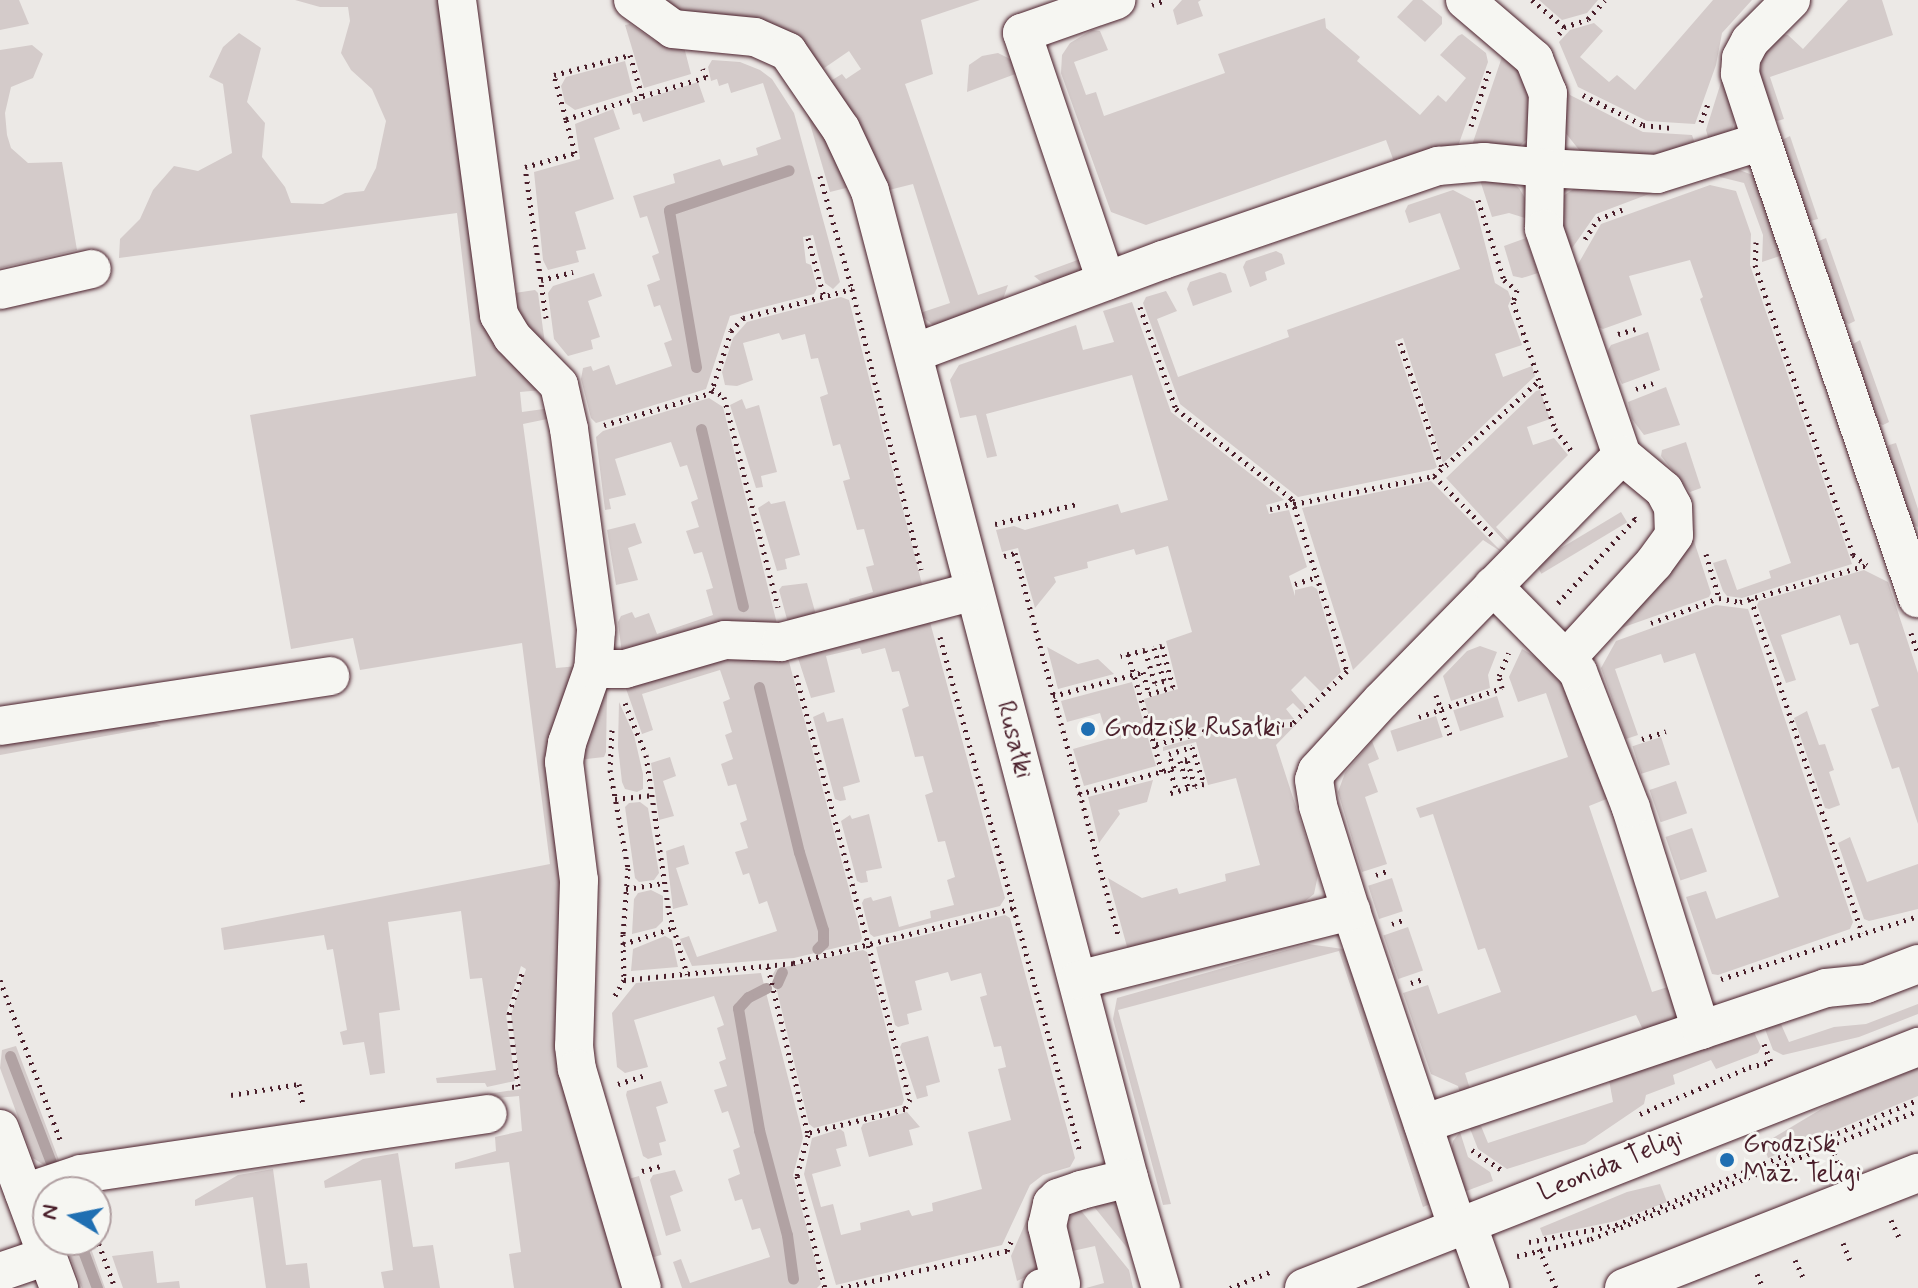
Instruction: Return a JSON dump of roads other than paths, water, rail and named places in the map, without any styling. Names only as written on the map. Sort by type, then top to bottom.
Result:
[{"type":"street","points":[[457,0],[499,315],[512,337],[554,379],[564,401],[595,619],[606,674],[569,735],[564,762],[579,880],[574,1046],[577,1069],[642,1288]]},
{"type":"street","name":"Rusałki","points":[[633,0],[673,29],[755,37],[788,52],[841,129],[870,191],[1129,1178],[1161,1288]]},
{"type":"street","points":[[1465,0],[1534,59],[1548,93],[1544,229],[1610,468]]},
{"type":"street","points":[[1791,0],[1750,41],[1741,58],[1740,74],[1918,598]]},
{"type":"street","points":[[1121,288],[1022,33],[1133,3]]},
{"type":"street","points":[[914,353],[1121,288],[1438,166],[1484,162],[1657,174],[1762,141]]},
{"type":"street","points":[[0,290],[92,269]]},
{"type":"street","points":[[1480,1250],[1423,1124],[1351,911],[1318,806],[1314,780],[1317,771],[1610,468]]},
{"type":"street","points":[[1567,658],[1654,563],[1674,535],[1673,507],[1664,490],[1610,468]]},
{"type":"street","points":[[1493,586],[1578,672],[1631,808],[1701,1030]]},
{"type":"street","points":[[606,674],[725,640],[791,640],[974,591]]},
{"type":"street","points":[[0,726],[330,676]]},
{"type":"street","points":[[1078,980],[1351,911]]},
{"type":"street","points":[[1423,1124],[1826,988],[1866,984],[1918,964]]},
{"type":"street","name":"Leonida Teligi","points":[[1304,1288],[1480,1250],[1918,1047]]},
{"type":"street","points":[[24,1193],[74,1176],[488,1114]]},
{"type":"street","points":[[0,1129],[53,1272],[0,1272]]},
{"type":"street","points":[[1624,1288],[1918,1173]]},
{"type":"street","points":[[1042,1288],[1061,1284],[1047,1226],[1048,1211],[1058,1198],[1129,1178]]},
{"type":"waterway","points":[[696,367],[669,210],[789,170]]},
{"type":"waterway","points":[[701,429],[743,606]]},
{"type":"waterway","points":[[759,687],[799,852],[823,930],[823,943],[817,949]]},
{"type":"waterway","points":[[777,983],[782,972]]},
{"type":"waterway","points":[[766,988],[748,997],[738,1008],[759,1130],[787,1235],[793,1279]]},
{"type":"waterway","points":[[10,1056],[52,1165]]},
{"type":"waterway","points":[[85,1256],[97,1288]]},
{"type":"place","name":"Grodzisk Rusałki","points":[[1088,729]]},
{"type":"place","name":"Grodzisk Maz. Teligi","points":[[1727,1160]]}]
